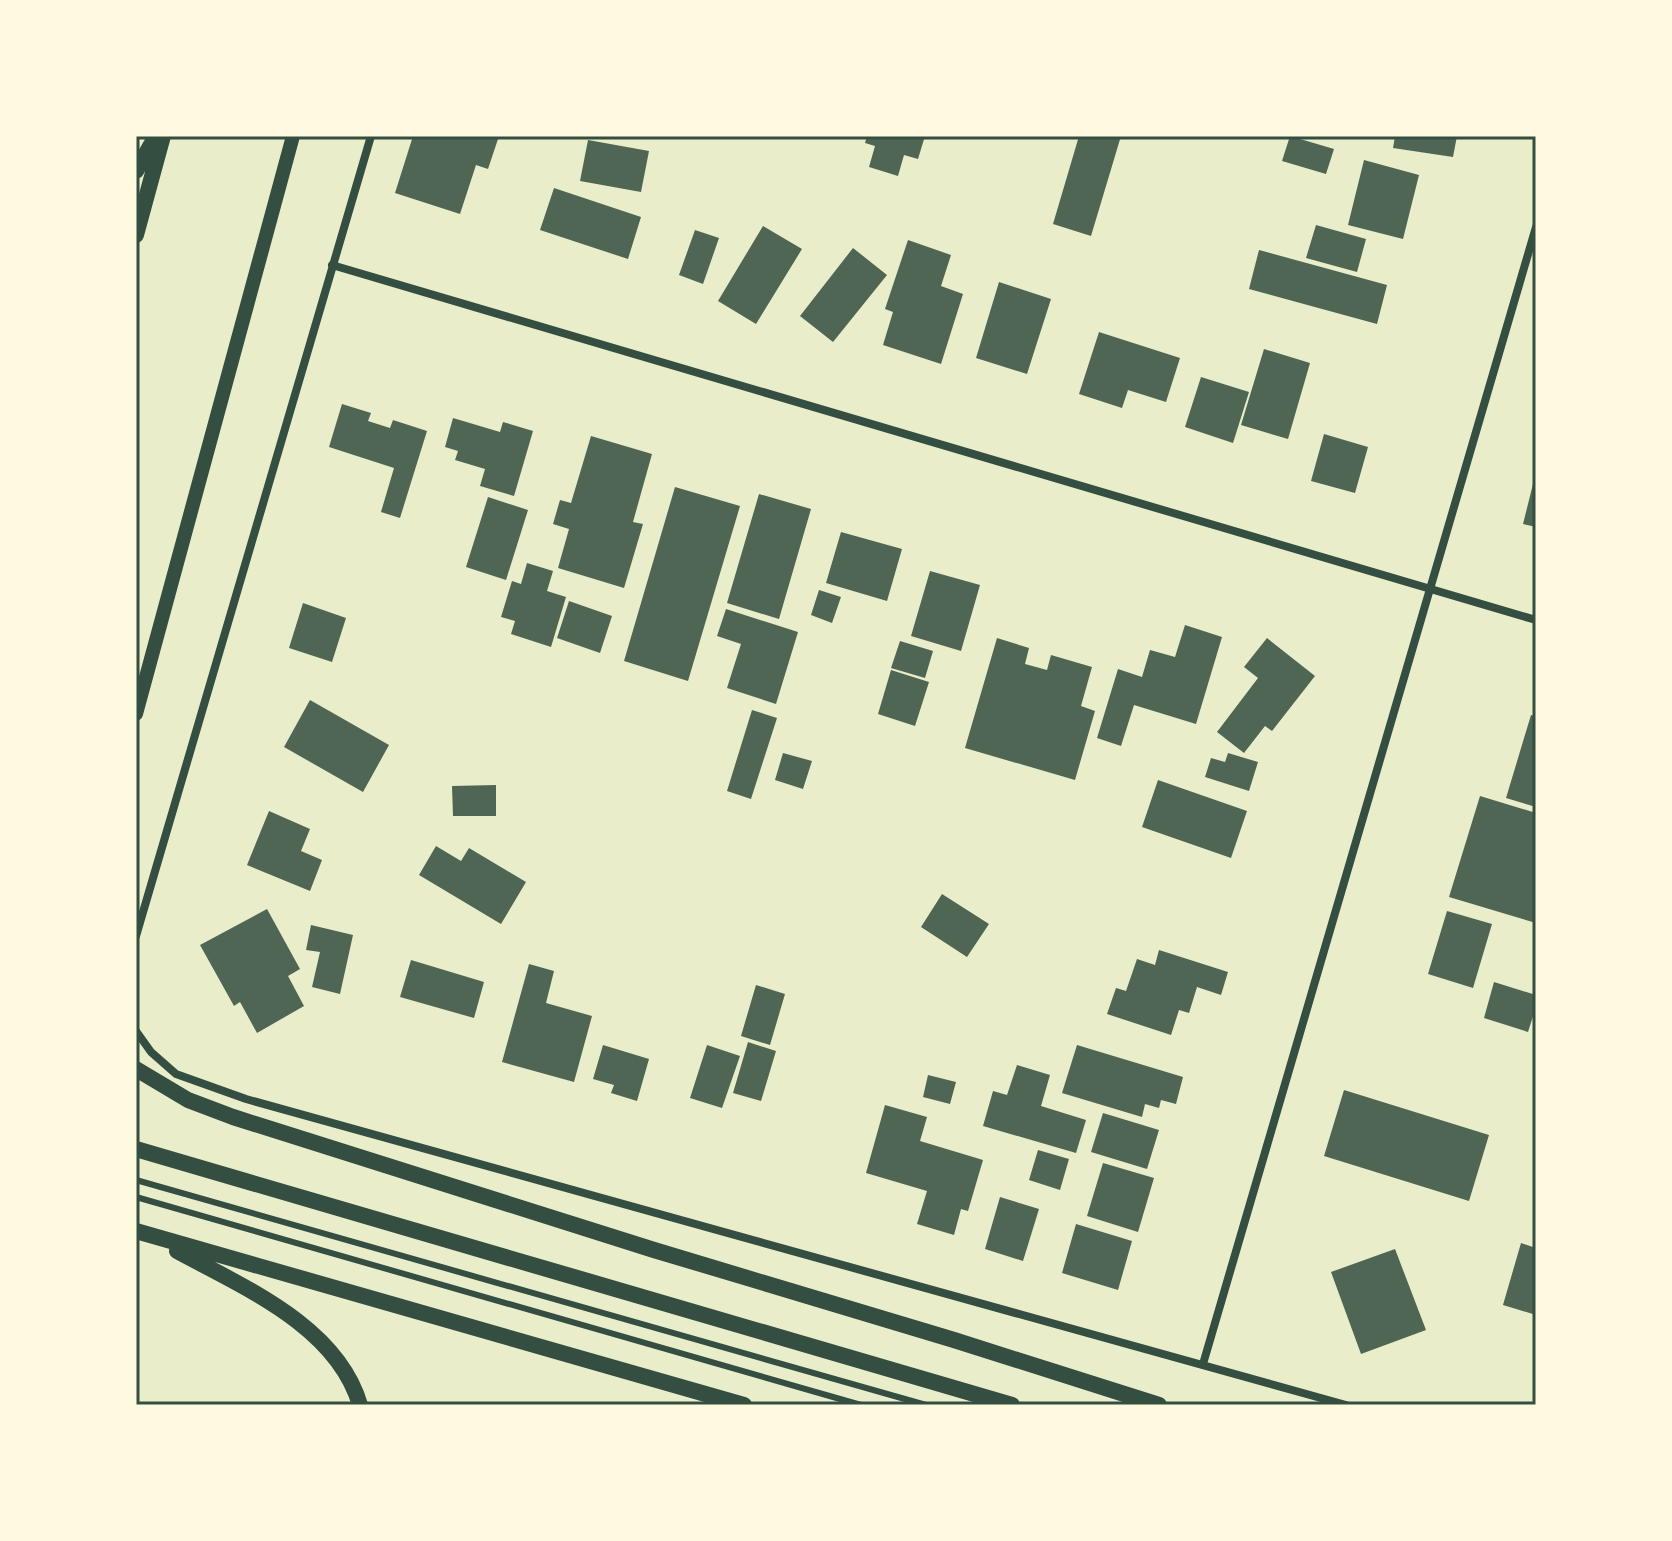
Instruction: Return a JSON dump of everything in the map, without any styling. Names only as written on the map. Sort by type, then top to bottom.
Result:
[{"type":"main road","points":[[136,171],[156,136]]},
{"type":"main road","points":[[136,235],[163,136]]},
{"type":"main road","points":[[136,1069],[188,1100],[233,1117],[1159,1405]]},
{"type":"main road","points":[[136,1149],[1012,1405]]},
{"type":"main road","points":[[144,1234],[698,1398],[744,1405]]},
{"type":"main road","points":[[144,1234],[283,1309],[314,1333],[337,1361],[360,1405]]},
{"type":"street","points":[[136,714],[293,136]]},
{"type":"street","points":[[136,936],[371,136]]},
{"type":"street","points":[[1203,1364],[1536,227]]},
{"type":"street","points":[[332,265],[1536,620]]},
{"type":"street","points":[[136,1031],[151,1052],[176,1074],[246,1099],[1346,1405]]},
{"type":"lane","points":[[136,1180],[926,1405]]},
{"type":"lane","points":[[136,1197],[861,1405]]},
{"type":"building","points":[[413,136],[499,136],[488,169],[476,165],[460,214],[395,193]]},
{"type":"building","points":[[867,136],[925,136],[918,159],[904,155],[898,176],[869,167],[875,146],[865,143]]},
{"type":"building","points":[[1079,136],[1121,136],[1091,236],[1053,224]]},
{"type":"building","points":[[1290,136],[1334,149],[1326,174],[1282,161]]},
{"type":"building","points":[[1395,136],[1457,136],[1453,157],[1393,148]]},
{"type":"building","points":[[588,140],[649,151],[641,192],[580,181]]},
{"type":"building","points":[[1364,160],[1419,175],[1403,239],[1348,225]]},
{"type":"building","points":[[554,188],[641,217],[628,259],[540,230]]},
{"type":"building","points":[[1316,225],[1366,239],[1357,272],[1306,258]]},
{"type":"building","points":[[763,226],[802,249],[756,324],[718,301]]},
{"type":"building","points":[[695,230],[719,238],[703,284],[679,275]]},
{"type":"building","points":[[908,240],[951,255],[941,286],[963,294],[941,364],[883,345],[893,312],[885,309]]},
{"type":"building","points":[[853,248],[887,275],[833,342],[800,316]]},
{"type":"building","points":[[1259,250],[1387,285],[1377,324],[1249,289]]},
{"type":"building","points":[[999,282],[1051,299],[1027,374],[976,358]]},
{"type":"building","points":[[1099,332],[1180,358],[1166,402],[1128,390],[1122,408],[1079,394]]},
{"type":"building","points":[[1264,349],[1310,363],[1288,439],[1241,425]]},
{"type":"building","points":[[1201,377],[1249,392],[1233,443],[1185,427]]},
{"type":"building","points":[[342,404],[371,413],[368,421],[390,428],[393,420],[427,431],[400,518],[381,512],[394,468],[329,447]]},
{"type":"building","points":[[453,418],[500,432],[503,422],[533,431],[514,496],[480,486],[485,469],[455,460],[458,451],[445,447]]},
{"type":"building","points":[[1324,434],[1368,447],[1355,493],[1311,481]]},
{"type":"building","points":[[591,436],[652,454],[633,522],[643,524],[624,588],[558,568],[569,529],[553,524],[560,500],[571,503]]},
{"type":"building","points":[[1536,477],[1536,527],[1523,524]]},
{"type":"building","points":[[675,487],[740,506],[688,681],[624,661]]},
{"type":"building","points":[[759,494],[811,509],[779,619],[727,603]]},
{"type":"building","points":[[488,497],[528,510],[506,580],[466,567]]},
{"type":"building","points":[[841,532],[902,549],[887,601],[826,583]]},
{"type":"building","points":[[527,563],[553,571],[547,591],[566,597],[551,647],[511,634],[515,621],[501,617],[512,581],[521,584]]},
{"type":"building","points":[[930,571],[980,585],[961,651],[911,636]]},
{"type":"building","points":[[819,590],[841,597],[832,623],[811,615]]},
{"type":"building","points":[[569,601],[612,616],[600,653],[557,638]]},
{"type":"building","points":[[303,603],[346,618],[332,662],[289,648]]},
{"type":"building","points":[[726,609],[798,632],[776,704],[727,688],[741,644],[717,636]]},
{"type":"building","points":[[1185,625],[1222,637],[1196,724],[1134,705],[1121,746],[1097,738],[1118,669],[1142,677],[1150,650],[1175,657]]},
{"type":"building","points":[[997,638],[1029,648],[1025,664],[1047,670],[1051,655],[1092,667],[1081,706],[1095,711],[1075,780],[965,748]]},
{"type":"building","points":[[1267,638],[1315,676],[1272,731],[1265,726],[1244,753],[1217,732],[1258,678],[1244,667]]},
{"type":"building","points":[[900,641],[933,651],[925,678],[891,668]]},
{"type":"building","points":[[891,670],[929,682],[915,726],[878,714]]},
{"type":"building","points":[[310,700],[389,745],[363,792],[284,747]]},
{"type":"building","points":[[752,710],[777,718],[751,799],[727,791]]},
{"type":"building","points":[[1531,715],[1536,716],[1536,807],[1506,798]]},
{"type":"building","points":[[783,753],[812,761],[803,789],[775,780]]},
{"type":"building","points":[[1228,753],[1258,762],[1249,791],[1205,777],[1211,758],[1225,762]]},
{"type":"building","points":[[1158,780],[1247,811],[1231,858],[1142,827]]},
{"type":"building","points":[[496,785],[496,816],[453,816],[452,786]]},
{"type":"building","points":[[1480,796],[1536,813],[1536,923],[1449,897]]},
{"type":"building","points":[[269,811],[310,829],[301,851],[322,860],[310,891],[247,865]]},
{"type":"building","points":[[436,846],[461,861],[469,848],[526,882],[501,924],[419,875]]},
{"type":"building","points":[[942,894],[989,924],[967,957],[921,927]]},
{"type":"building","points":[[267,909],[300,969],[288,976],[304,1006],[257,1033],[240,1002],[234,1006],[200,945]]},
{"type":"building","points":[[1447,911],[1492,924],[1473,988],[1428,974]]},
{"type":"building","points":[[311,925],[353,935],[340,994],[312,987],[320,952],[306,950]]},
{"type":"building","points":[[1159,950],[1228,972],[1221,995],[1197,987],[1189,1013],[1179,1010],[1171,1035],[1107,1014],[1116,988],[1126,991],[1137,959],[1155,965]]},
{"type":"building","points":[[411,960],[484,982],[474,1018],[400,997]]},
{"type":"building","points":[[529,964],[554,971],[546,1003],[592,1016],[574,1082],[502,1062]]},
{"type":"building","points":[[1494,982],[1536,995],[1536,1007],[1528,1032],[1484,1018]]},
{"type":"building","points":[[756,985],[785,994],[770,1045],[741,1036]]},
{"type":"building","points":[[748,1042],[776,1051],[761,1101],[733,1093]]},
{"type":"building","points":[[603,1045],[649,1059],[637,1101],[611,1093],[614,1085],[593,1079]]},
{"type":"building","points":[[707,1045],[740,1056],[722,1108],[690,1098]]},
{"type":"building","points":[[1077,1045],[1183,1077],[1176,1104],[1161,1100],[1159,1108],[1145,1104],[1142,1117],[1062,1093]]},
{"type":"building","points":[[1017,1065],[1050,1075],[1041,1106],[1086,1120],[1076,1153],[983,1126],[993,1091],[1007,1095]]},
{"type":"building","points":[[928,1075],[956,1082],[950,1104],[923,1097]]},
{"type":"building","points":[[1344,1090],[1489,1135],[1469,1201],[1324,1156]]},
{"type":"building","points":[[885,1105],[927,1117],[920,1141],[983,1160],[968,1211],[961,1209],[954,1235],[917,1224],[927,1191],[866,1173]]},
{"type":"building","points":[[1103,1113],[1159,1130],[1147,1169],[1091,1152]]},
{"type":"building","points":[[1038,1150],[1069,1159],[1060,1190],[1029,1180]]},
{"type":"building","points":[[1103,1163],[1154,1178],[1138,1232],[1087,1216]]},
{"type":"building","points":[[1000,1197],[1039,1209],[1023,1261],[985,1249]]},
{"type":"building","points":[[1076,1224],[1132,1241],[1118,1290],[1062,1273]]},
{"type":"building","points":[[1521,1243],[1536,1248],[1536,1315],[1503,1305]]},
{"type":"building","points":[[1395,1249],[1426,1330],[1361,1354],[1331,1272]]}]
